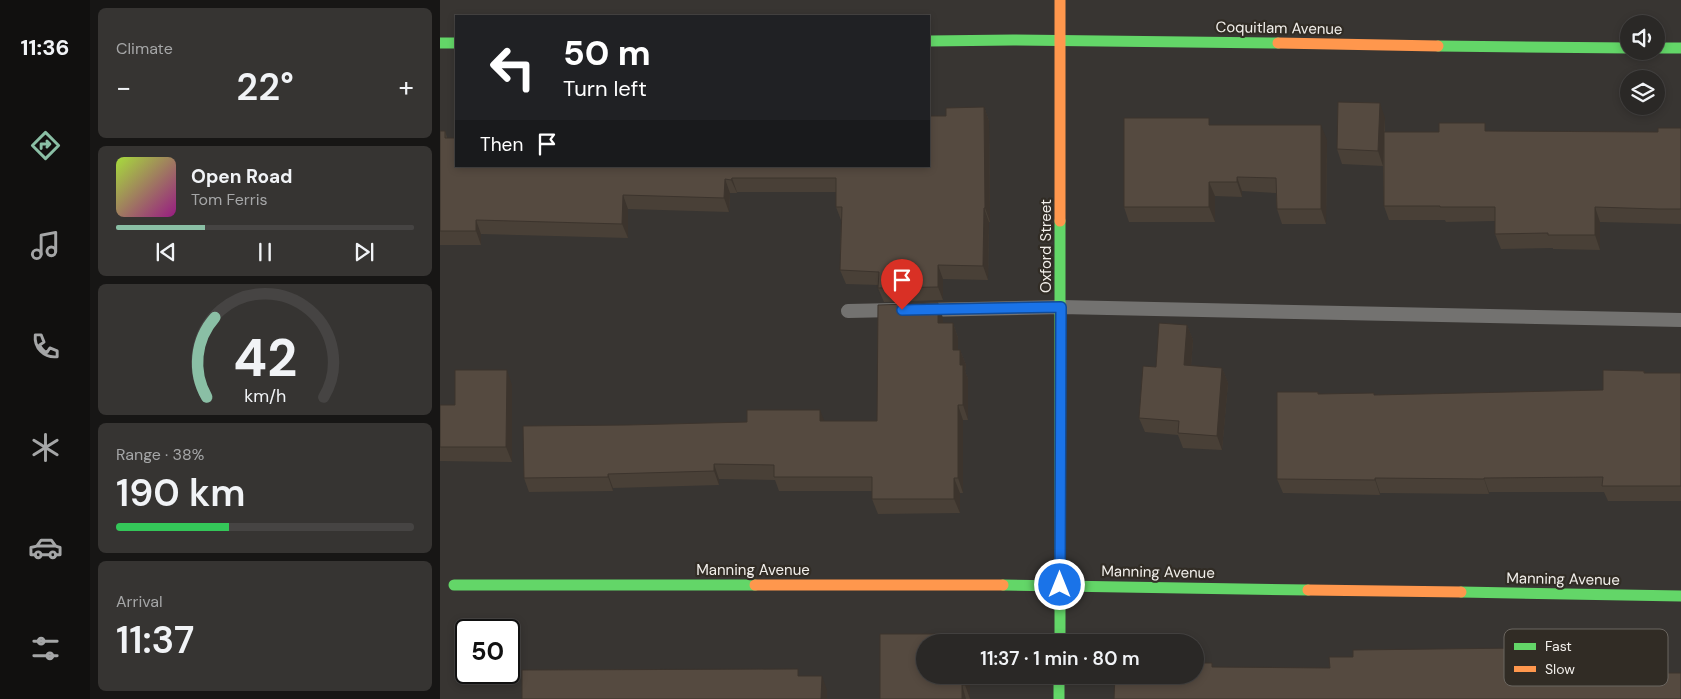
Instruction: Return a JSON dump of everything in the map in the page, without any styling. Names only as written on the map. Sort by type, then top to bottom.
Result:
[{"type":"street","name":"Oxford Street","points":[[1060,0],[1060,634]]},
{"type":"street","name":"Coquitlam Avenue","points":[[930,41],[1620,48]]},
{"type":"street","points":[[440,43],[455,43]]},
{"type":"street","points":[[1665,48],[1681,48]]},
{"type":"street","name":"Manning Avenue","points":[[454,585],[1060,585],[1681,596]]},
{"type":"street","points":[[1059,684],[1059,699]]},
{"type":"lane","points":[[848,311],[1061,307],[1681,320]]},
{"type":"building","points":[[1338,102],[1380,103],[1378,151],[1337,149]]},
{"type":"building","points":[[984,107],[985,208],[983,266],[938,265],[938,287],[878,288],[879,272],[840,270],[842,207],[836,207],[836,178],[725,179],[724,198],[623,195],[622,224],[476,220],[476,231],[440,231],[440,131],[445,131],[445,138],[455,138],[455,167],[930,167],[930,116],[946,116],[946,108]]},
{"type":"building","points":[[1124,118],[1209,118],[1209,125],[1321,125],[1321,209],[1277,209],[1276,178],[1237,177],[1237,182],[1209,182],[1209,207],[1124,207]]},
{"type":"building","points":[[1439,123],[1485,123],[1485,131],[1658,132],[1658,128],[1681,128],[1681,209],[1595,207],[1595,235],[1548,235],[1548,233],[1495,234],[1495,207],[1384,206],[1384,132],[1439,132]]},
{"type":"building","points":[[938,303],[938,323],[953,323],[953,350],[960,350],[960,365],[963,365],[963,405],[958,405],[958,478],[954,478],[954,499],[872,499],[872,477],[774,477],[774,465],[714,464],[714,471],[608,474],[608,477],[524,478],[523,426],[747,422],[747,410],[820,410],[820,421],[877,421],[878,305]]},
{"type":"building","points":[[1159,323],[1187,325],[1184,365],[1222,368],[1217,436],[1178,433],[1179,421],[1139,418],[1143,366],[1156,367]]},
{"type":"building","points":[[455,370],[507,370],[506,447],[440,447],[440,405],[455,405]]},
{"type":"building","points":[[1603,370],[1681,373],[1681,486],[1602,486],[1603,477],[1375,478],[1375,480],[1277,479],[1277,392],[1318,392],[1318,394],[1374,393],[1374,395],[1603,390]]},
{"type":"building","points":[[880,634],[916,634],[916,684],[965,684],[962,685],[962,699],[880,699]]},
{"type":"building","points":[[1504,648],[1504,686],[1668,686],[1668,673],[1681,673],[1681,699],[1114,699],[1115,684],[1204,684],[1204,663],[1212,663],[1212,667],[1330,668],[1329,657],[1353,657],[1353,650]]},
{"type":"building","points":[[798,669],[798,676],[822,676],[821,699],[522,699],[522,670]]},
{"type":"traffic: fast","points":[[930,41],[1278,43]]},
{"type":"traffic: fast","points":[[440,43],[455,43]]},
{"type":"traffic: fast","points":[[1438,46],[1620,48]]},
{"type":"traffic: fast","points":[[1665,48],[1681,48]]},
{"type":"traffic: fast","points":[[1060,221],[1060,634]]},
{"type":"traffic: fast","points":[[454,585],[755,585]]},
{"type":"traffic: fast","points":[[1003,585],[1308,590]]},
{"type":"traffic: fast","points":[[1461,592],[1681,596]]},
{"type":"traffic: fast","points":[[1059,684],[1059,699]]},
{"type":"traffic: slow","points":[[1060,0],[1060,221]]},
{"type":"traffic: slow","points":[[1278,43],[1438,46]]},
{"type":"traffic: slow","points":[[755,585],[1003,585]]},
{"type":"traffic: slow","points":[[1308,590],[1461,592]]},
{"type":"route","points":[[902,310],[1061,307],[1060,585]]}]
